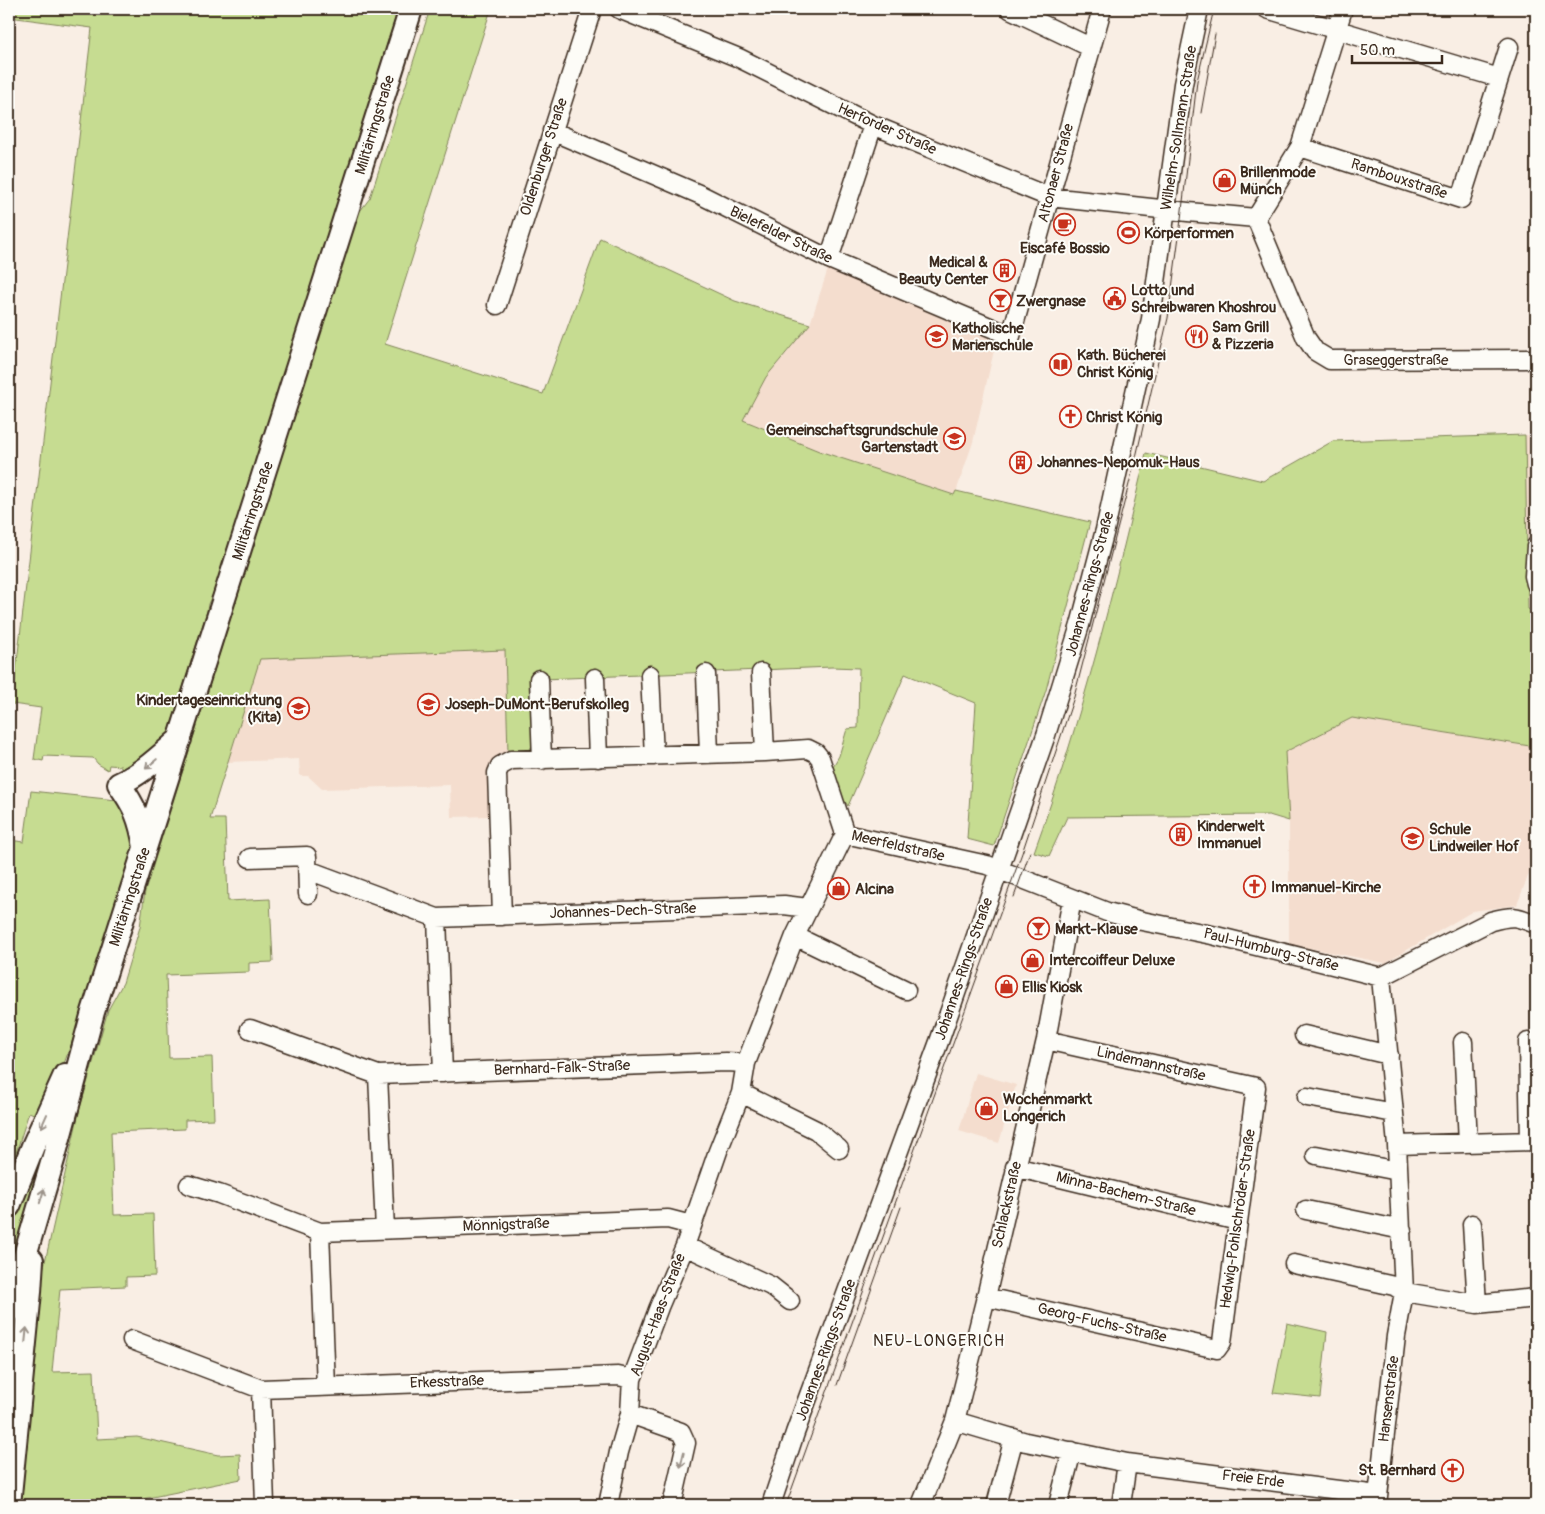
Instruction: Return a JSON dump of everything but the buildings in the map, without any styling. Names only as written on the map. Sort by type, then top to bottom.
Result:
[{"type":"main road","name":"Militärringstraße","points":[[9,1310],[55,1153],[93,1012],[411,9]]},
{"type":"main road","points":[[145,849],[140,821],[133,805],[119,784],[136,776],[181,738]]},
{"type":"main road","name":"Militärringstraße","points":[[9,1206],[33,1146],[93,1012]]},
{"type":"main road","points":[[33,1146],[55,1153]]},
{"type":"main road","points":[[9,1505],[30,1292],[33,1225]]},
{"type":"street","name":"Oldenburger Straße","points":[[497,305],[592,9]]},
{"type":"street","name":"Herforder Straße","points":[[619,9],[738,58],[873,125],[1049,197],[1166,209]]},
{"type":"street","points":[[1010,9],[1090,48]]},
{"type":"street","name":"Altonaer Straße","points":[[1011,336],[1102,9]]},
{"type":"street","name":"Wilhelm-Sollmann-Straße","points":[[1128,424],[1151,319],[1183,84],[1199,9]]},
{"type":"street","points":[[1267,9],[1499,78]]},
{"type":"street","points":[[1166,209],[1256,218],[1300,148],[1343,9]]},
{"type":"street","name":"Rambouxstraße","points":[[1300,148],[1461,200],[1509,46]]},
{"type":"street","points":[[830,259],[873,125]]},
{"type":"street","name":"Bielefelder Straße","points":[[552,131],[701,195],[830,259],[1011,336]]},
{"type":"street","name":"Graseggerstraße","points":[[1256,218],[1306,338],[1315,351],[1322,356],[1330,360],[1536,359]]},
{"type":"street","name":"Johannes-Rings-Straße","points":[[771,1505],[795,1433],[940,1039],[1059,696],[1105,530],[1128,424]]},
{"type":"street","points":[[1536,546],[1534,576],[1536,584]]},
{"type":"street","points":[[761,672],[765,752]]},
{"type":"street","points":[[706,674],[709,754]]},
{"type":"street","points":[[650,675],[654,756]]},
{"type":"street","points":[[595,678],[598,758]]},
{"type":"street","points":[[539,679],[542,760]]},
{"type":"street","name":"Meerfeldstraße","points":[[502,916],[497,773],[500,766],[511,760],[808,749],[816,753],[823,766],[845,834],[987,865],[999,870]]},
{"type":"street","name":"August-Haas-Straße","points":[[608,1505],[619,1452],[630,1414],[632,1378],[741,1093],[746,1063],[795,936],[845,834]]},
{"type":"street","name":"Johannes-Dech-Straße","points":[[250,858],[307,856],[308,870],[438,918],[784,905],[808,908]]},
{"type":"street","points":[[308,870],[308,894]]},
{"type":"street","name":"Paul-Humburg-Straße","points":[[999,870],[1107,912],[1212,935],[1381,977]]},
{"type":"street","name":"Schlackstraße","points":[[921,1505],[955,1421],[986,1297],[1046,1040],[1072,899]]},
{"type":"street","points":[[1381,977],[1491,920],[1507,916],[1517,916],[1536,924]]},
{"type":"street","points":[[438,918],[443,1073]]},
{"type":"street","points":[[795,936],[906,990]]},
{"type":"street","name":"Hansenstraße","points":[[1377,1500],[1395,1346],[1404,1292],[1397,1145],[1381,977]]},
{"type":"street","name":"Bernhard-Falk-Straße","points":[[250,1029],[378,1075],[726,1062],[746,1063]]},
{"type":"street","points":[[1304,1035],[1389,1055]]},
{"type":"street","name":"Lindemannstraße","points":[[1046,1040],[1256,1087]]},
{"type":"street","points":[[1462,1042],[1468,1142]]},
{"type":"street","points":[[1397,1145],[1533,1141],[1528,1042]]},
{"type":"street","points":[[378,1075],[385,1230]]},
{"type":"street","name":"Hedwig-Pohlschröder-Straße","points":[[1217,1349],[1222,1342],[1256,1087]]},
{"type":"street","points":[[741,1093],[816,1130],[838,1149]]},
{"type":"street","points":[[1307,1097],[1394,1113]]},
{"type":"street","points":[[1316,1155],[1398,1171]]},
{"type":"street","name":"Minna-Bachem-Straße","points":[[1015,1167],[1238,1221]]},
{"type":"street","name":"Mönnigstraße","points":[[189,1185],[219,1194],[320,1232],[668,1219],[691,1224]]},
{"type":"street","points":[[1306,1210],[1402,1230]]},
{"type":"street","points":[[1472,1224],[1477,1304]]},
{"type":"street","points":[[320,1232],[326,1387]]},
{"type":"street","name":"August-Haas-Straße","points":[[684,1246],[771,1286],[790,1302]]},
{"type":"street","points":[[1294,1264],[1394,1286],[1404,1292],[1477,1304],[1536,1298]]},
{"type":"street","name":"Georg-Fuchs-Straße","points":[[986,1297],[1217,1349]]},
{"type":"street","name":"Erkesstraße","points":[[132,1340],[261,1389],[618,1376],[632,1378]]},
{"type":"street","points":[[261,1389],[265,1505]]},
{"type":"street","points":[[630,1414],[681,1432],[686,1443],[672,1505]]},
{"type":"street","name":"Freie Erde","points":[[955,1421],[1014,1438],[1127,1463],[1377,1500]]},
{"type":"street","points":[[996,1505],[1014,1438]]},
{"type":"street","points":[[1058,1505],[1072,1451]]},
{"type":"street","points":[[1121,1505],[1127,1463]]},
{"type":"shaded area","points":[[828,269],[989,336],[995,346],[973,442],[955,495],[819,451],[743,420],[766,377],[810,324]]},
{"type":"shaded area","points":[[1525,435],[1536,436],[1536,612],[1528,610]]},
{"type":"shaded area","name":"Joseph-DuMont-Berufskolleg","points":[[505,650],[508,753],[500,753],[491,816],[451,817],[450,785],[322,789],[308,776],[300,776],[299,759],[228,762],[259,659]]},
{"type":"shaded area","name":"Schule Lindweiler Hof","points":[[1352,718],[1536,747],[1536,855],[1517,905],[1473,911],[1385,963],[1289,944],[1289,821],[1285,752]]},
{"type":"shaded area","name":"Wochenmarkt Longerich","points":[[976,1073],[1016,1085],[999,1143],[959,1131]]},
{"type":"green space","points":[[9,9],[398,9],[221,577],[208,604],[169,732],[164,742],[130,766],[121,769],[121,766],[109,765],[108,770],[98,764],[93,758],[44,756],[43,761],[34,759],[41,708],[12,704],[92,28],[9,17]]},
{"type":"green space","points":[[430,9],[491,9],[385,344],[543,394],[600,238],[735,301],[810,324],[766,377],[743,420],[819,451],[954,495],[956,491],[1090,522],[1046,690],[994,846],[967,839],[976,703],[905,674],[848,806],[839,793],[832,768],[839,756],[847,729],[858,728],[859,668],[832,667],[543,679],[534,747],[531,747],[531,753],[508,753],[505,650],[260,659],[210,819],[225,819],[228,901],[270,899],[273,962],[249,963],[249,972],[166,975],[169,1058],[212,1057],[214,1119],[185,1120],[185,1129],[111,1132],[114,1215],[153,1214],[155,1276],[126,1277],[126,1286],[60,1289],[52,1372],[94,1371],[97,1439],[137,1437],[218,1455],[240,1454],[241,1479],[113,1505],[18,1505],[39,1288],[80,1108],[108,1010],[123,983],[140,927],[145,891],[357,215],[370,198]]},
{"type":"green space","points":[[1525,435],[1528,609],[1536,612],[1536,747],[1352,718],[1285,752],[1289,821],[1269,815],[1067,817],[1049,856],[1034,852],[1082,704],[1122,554],[1146,453],[1263,481],[1333,441]]},
{"type":"green space","points":[[31,791],[116,800],[133,810],[139,827],[88,999],[59,1077],[41,1117],[29,1112],[9,1175],[9,1162],[12,1150],[9,1149],[9,840],[24,842]]},
{"type":"green space","points":[[37,1163],[41,1164],[9,1277],[9,1236],[21,1199]]},
{"type":"green space","points":[[1287,1323],[1327,1332],[1320,1398],[1273,1393]]},
{"type":"tram line","points":[[786,1505],[1022,853],[1074,697],[1137,453],[1168,318],[1197,81],[1214,9]]},
{"type":"tram line","points":[[1201,113],[1215,34]]},
{"type":"tram line","points":[[1014,897],[1030,852]]},
{"type":"tram line","points":[[837,1385],[901,1207]]},
{"type":"place","name":"Brillenmode Münch","points":[[1224,181]]},
{"type":"place","name":"Eiscafé Bossio","points":[[1065,225]]},
{"type":"place","name":"Körperformen","points":[[1128,233]]},
{"type":"place","name":"Medical & Beauty Center","points":[[1004,271]]},
{"type":"place","name":"Lotto und Schreibwaren Khoshrou","points":[[1115,299]]},
{"type":"place","name":"Zwergnase","points":[[1000,301]]},
{"type":"place","name":"Sam Grill & Pizzeria","points":[[1196,336]]},
{"type":"place","name":"Katholische Marienschule","points":[[936,337]]},
{"type":"place","name":"Kath. Bücherei Christ König","points":[[1061,364]]},
{"type":"place","name":"Christ König","points":[[1070,417]]},
{"type":"place","name":"Gemeinschaftsgrundschule Gartenstadt","points":[[954,439]]},
{"type":"place","name":"Johannes-Nepomuk-Haus","points":[[1021,462]]},
{"type":"place","name":"Joseph-DuMont-Berufskolleg","points":[[429,704]]},
{"type":"place","name":"Kindertageseinrichtung (Kita)","points":[[298,709]]},
{"type":"place","name":"Kinderwelt Immanuel","points":[[1181,835]]},
{"type":"place","name":"Schule Lindweiler Hof","points":[[1413,838]]},
{"type":"place","name":"Immanuel-Kirche","points":[[1255,887]]},
{"type":"place","name":"Alcina","points":[[839,889]]},
{"type":"place","name":"Markt-Klause","points":[[1039,929]]},
{"type":"place","name":"Intercoiffeur Deluxe","points":[[1033,960]]},
{"type":"place","name":"Ellis Kiosk","points":[[1006,987]]},
{"type":"place","name":"Wochenmarkt Longerich","points":[[987,1108]]},
{"type":"place","name":"St. Bernhard","points":[[1452,1470]]},
{"type":"district","name":"NEU-LONGERICH","points":[[939,1341]]}]
